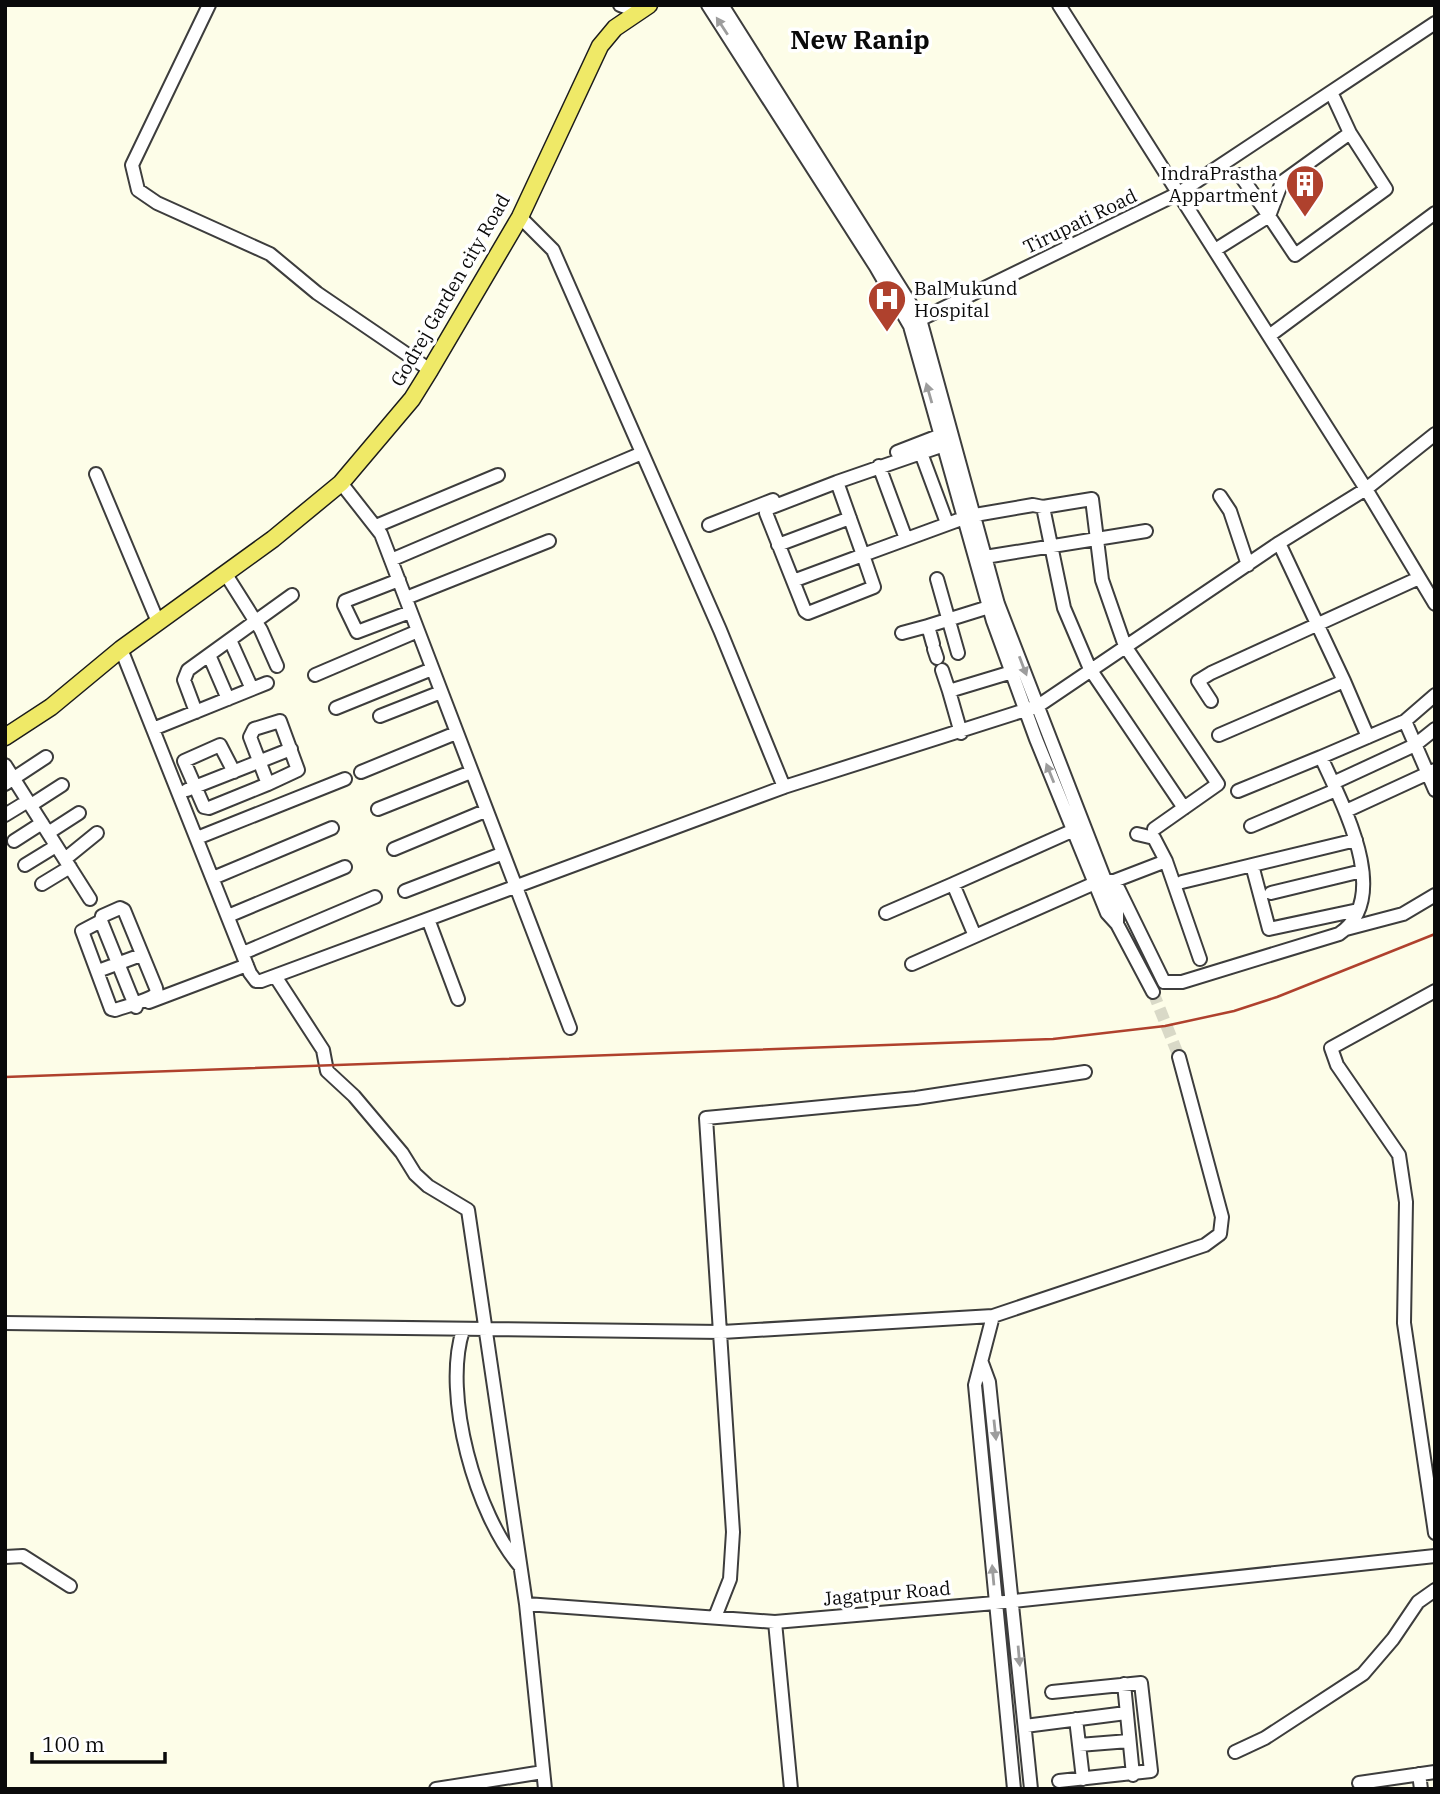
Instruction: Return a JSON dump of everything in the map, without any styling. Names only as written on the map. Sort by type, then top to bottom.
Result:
[{"type":"main road","name":"Godrej Garden city Road","points":[[5,737],[51,708],[121,649],[341,483],[412,399],[430,370],[520,217],[600,46],[615,29],[644,9]]},
{"type":"street","points":[[209,5],[132,165],[138,190],[157,203],[270,254],[317,293],[430,370]]},
{"type":"street","points":[[620,5],[644,9]]},
{"type":"street","points":[[708,5],[915,322]]},
{"type":"street","points":[[722,5],[915,322],[969,517],[989,607],[1012,672],[1032,708],[1117,911],[1117,924],[1153,992]]},
{"type":"street","points":[[1059,5],[1366,489],[1435,604]]},
{"type":"street","name":"Tirupati Road","points":[[915,322],[1179,193],[1435,23]]},
{"type":"street","points":[[1240,175],[1295,255],[1386,189],[1350,133],[1331,92]]},
{"type":"street","points":[[1215,250],[1269,216],[1282,182],[1350,133]]},
{"type":"street","points":[[1269,336],[1435,213]]},
{"type":"street","points":[[520,217],[553,250],[784,787]]},
{"type":"street","points":[[121,649],[256,981],[784,787],[961,733],[1032,708],[1279,543],[1366,489],[1435,434]]},
{"type":"street","points":[[836,482],[874,587],[807,613],[765,510],[836,482],[879,466],[921,453],[946,437]]},
{"type":"street","points":[[709,525],[946,437]]},
{"type":"street","points":[[391,561],[642,453]]},
{"type":"street","points":[[921,453],[947,523]]},
{"type":"street","points":[[879,466],[906,539]]},
{"type":"street","points":[[96,474],[158,622]]},
{"type":"street","points":[[376,526],[498,475]]},
{"type":"street","points":[[341,483],[376,526],[399,580],[513,886],[570,1028]]},
{"type":"street","points":[[1220,496],[1230,511],[1248,565]]},
{"type":"street","points":[[793,581],[947,523],[1033,505],[1043,507],[1092,499],[1102,580],[1125,646],[1218,783],[1154,829]]},
{"type":"street","points":[[1043,507],[1049,547],[1064,608],[1090,669],[1184,808]]},
{"type":"street","points":[[969,517],[985,557],[998,604],[1074,830],[1164,982],[1182,982],[1330,938],[1346,929],[1403,914],[1435,895]]},
{"type":"street","points":[[778,545],[850,518]]},
{"type":"street","points":[[985,557],[1146,531]]},
{"type":"street","points":[[406,598],[549,541]]},
{"type":"street","points":[[1279,543],[1368,737]]},
{"type":"street","points":[[225,573],[256,621],[277,666]]},
{"type":"street","points":[[1211,701],[1198,681],[1317,623],[1419,578]]},
{"type":"street","points":[[937,579],[958,653]]},
{"type":"street","points":[[399,580],[345,601],[344,605],[357,632],[410,612]]},
{"type":"street","points":[[196,712],[184,675],[292,595]]},
{"type":"street","points":[[902,634],[989,607]]},
{"type":"street","points":[[928,626],[961,733]]},
{"type":"street","points":[[315,675],[418,631]]},
{"type":"street","points":[[230,640],[252,689]]},
{"type":"street","points":[[209,655],[228,699]]},
{"type":"street","points":[[335,708],[432,669]]},
{"type":"street","points":[[948,691],[1012,672]]},
{"type":"street","points":[[1219,735],[1344,681]]},
{"type":"street","points":[[153,729],[267,683]]},
{"type":"street","points":[[380,716],[441,692]]},
{"type":"street","points":[[1238,791],[1405,721],[1435,695]]},
{"type":"street","points":[[234,772],[224,748],[216,746],[184,761],[201,804],[209,808],[268,784],[298,770],[282,723],[276,721],[254,729],[250,737],[268,784]]},
{"type":"street","points":[[1405,721],[1415,745],[1432,772],[1435,790]]},
{"type":"street","points":[[1251,826],[1415,745],[1435,729]]},
{"type":"street","points":[[360,772],[456,733]]},
{"type":"street","points":[[179,793],[291,750]]},
{"type":"street","points":[[9,781],[46,757]]},
{"type":"street","points":[[1321,757],[1346,811],[1356,840],[1362,871],[1364,892],[1358,910],[1346,929]]},
{"type":"street","points":[[5,765],[9,781],[29,803],[90,899]]},
{"type":"street","points":[[379,809],[471,772]]},
{"type":"street","points":[[1346,811],[1432,772]]},
{"type":"street","points":[[197,838],[345,779]]},
{"type":"street","points":[[5,816],[62,785]]},
{"type":"street","points":[[394,849],[485,811]]},
{"type":"street","points":[[14,841],[79,813]]},
{"type":"street","points":[[213,878],[332,828]]},
{"type":"street","points":[[886,913],[1074,830]]},
{"type":"street","points":[[42,884],[97,833]]},
{"type":"street","points":[[1137,834],[1154,838],[1166,861],[1200,960]]},
{"type":"street","points":[[1182,883],[1356,840]]},
{"type":"street","points":[[25,865],[56,846]]},
{"type":"street","points":[[405,891],[501,854]]},
{"type":"street","points":[[912,964],[1104,881],[1166,861]]},
{"type":"street","points":[[1252,865],[1274,953]]},
{"type":"street","points":[[228,916],[345,867]]},
{"type":"street","points":[[1270,893],[1362,871]]},
{"type":"street","points":[[953,884],[975,936]]},
{"type":"street","points":[[114,1015],[245,959],[375,897]]},
{"type":"street","points":[[101,921],[82,931],[111,1009],[135,1006],[157,994],[124,910],[109,912],[100,918],[135,1006]]},
{"type":"street","points":[[1269,929],[1358,910]]},
{"type":"street","points":[[428,919],[458,999]]},
{"type":"street","points":[[98,971],[141,955]]},
{"type":"street","points":[[275,976],[323,1050],[327,1071],[354,1096],[402,1153],[415,1174],[428,1186],[468,1210],[526,1604],[545,1789]]},
{"type":"street","points":[[1435,991],[1331,1048],[1337,1065],[1399,1155],[1406,1202],[1404,1323],[1435,1533]]},
{"type":"street","points":[[5,1323],[722,1332],[993,1316],[1205,1245],[1220,1234],[1222,1217],[1179,1057]]},
{"type":"street","points":[[715,1617],[730,1579],[733,1532],[706,1118],[916,1098],[1085,1072]]},
{"type":"street","points":[[993,1316],[975,1385],[1014,1789]]},
{"type":"street","points":[[463,1330],[455,1354],[461,1421],[477,1493],[501,1544],[520,1566]]},
{"type":"street","points":[[982,1363],[989,1382],[998,1458],[1031,1789]]},
{"type":"street","points":[[982,1459],[998,1458]]},
{"type":"street","points":[[5,1557],[23,1556],[70,1586]]},
{"type":"street","name":"Jagatpur Road","points":[[526,1604],[775,1622],[995,1603],[1435,1556]]},
{"type":"street","points":[[1235,1752],[1265,1738],[1363,1674],[1393,1639],[1418,1602],[1435,1590]]},
{"type":"street","points":[[775,1622],[791,1789]]},
{"type":"street","points":[[1052,1692],[1124,1684],[1142,1685],[1151,1770],[1059,1781]]},
{"type":"street","points":[[1124,1684],[1133,1774]]},
{"type":"street","points":[[1026,1726],[1126,1713]]},
{"type":"street","points":[[1076,1719],[1083,1779]]},
{"type":"street","points":[[1079,1745],[1129,1741]]},
{"type":"street","points":[[436,1789],[543,1772]]},
{"type":"street","points":[[1359,1783],[1379,1784],[1435,1772]]},
{"type":"street","points":[[1419,1774],[1420,1789]]},
{"type":"tunnel","points":[[1153,992],[1179,1057]]},
{"type":"railway","points":[[5,1077],[1053,1039],[1165,1026],[1234,1011],[1277,997],[1435,934]]},
{"type":"place","name":"IndraPrastha Appartment","points":[[1305,218]]},
{"type":"place","name":"BalMukund Hospital","points":[[887,333]]},
{"type":"district","name":"New Ranip","points":[[860,39]]}]
